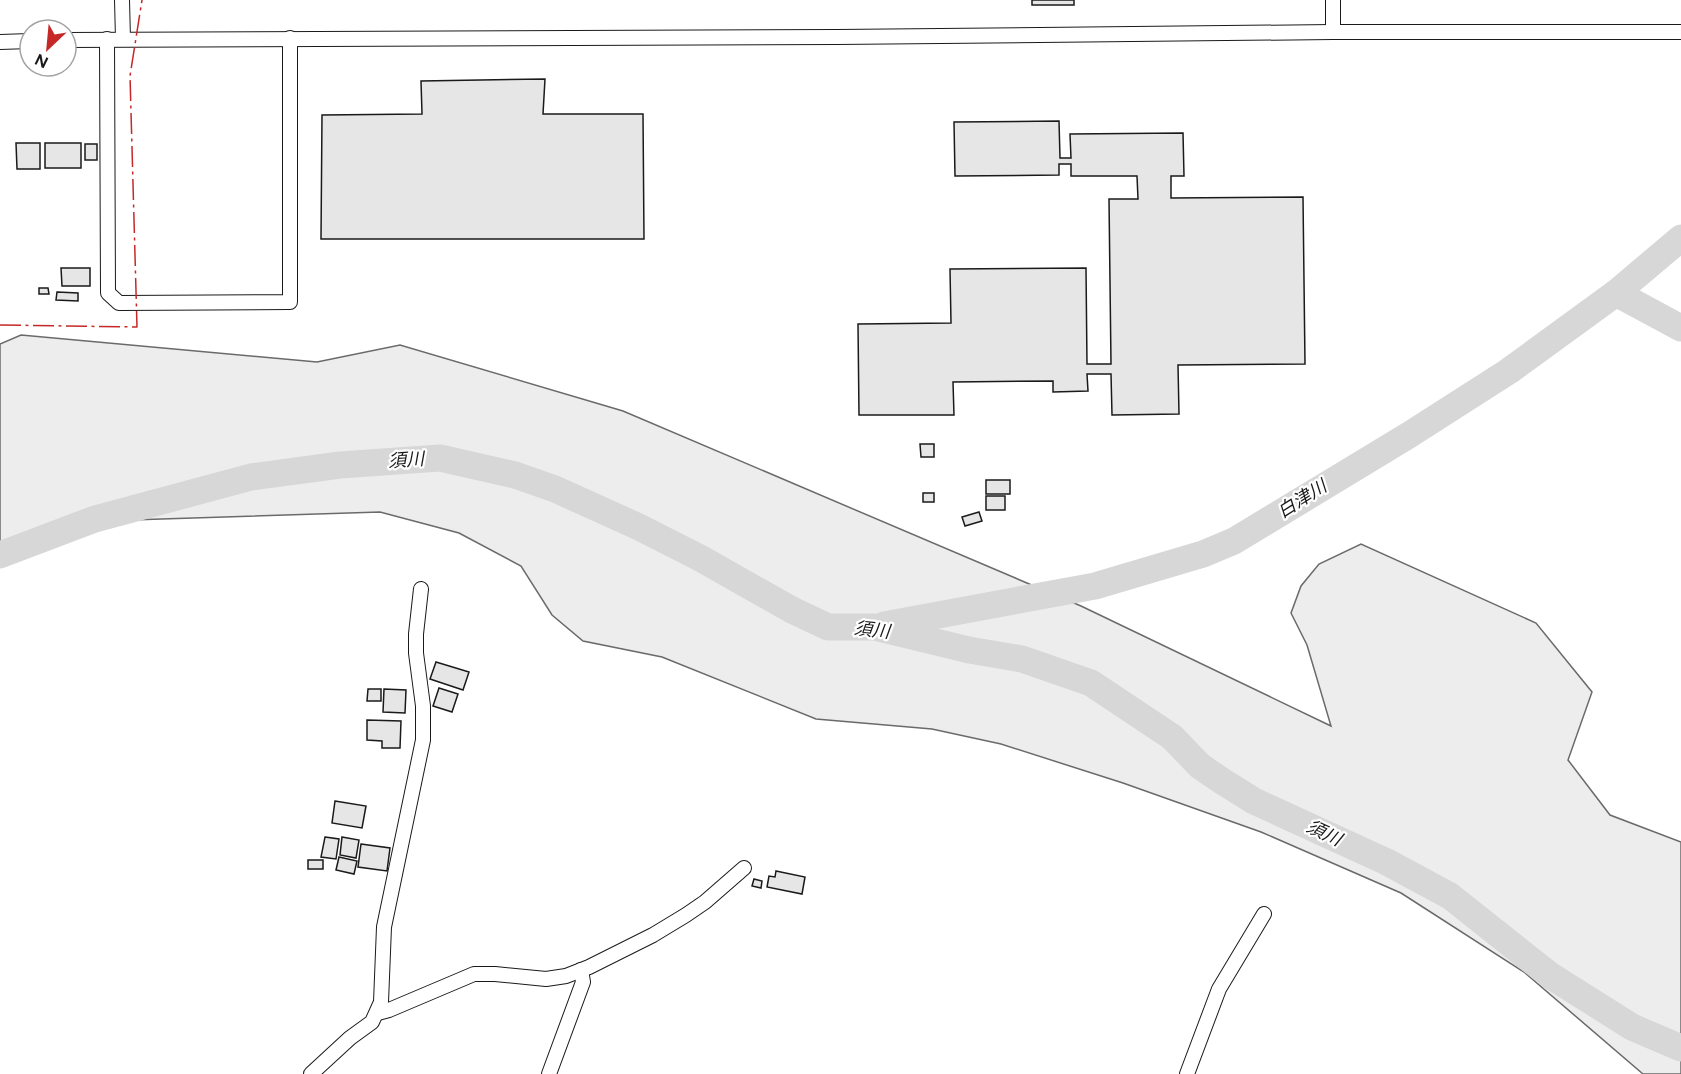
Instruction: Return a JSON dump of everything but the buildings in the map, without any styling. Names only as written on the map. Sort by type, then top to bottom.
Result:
[{"type":"street","points":[[122,0],[123,39]]},
{"type":"street","points":[[1333,0],[1333,32]]},
{"type":"street","points":[[78,40],[1681,32]]},
{"type":"street","points":[[107,39],[108,293],[119,303],[130,303],[290,302],[290,38]]},
{"type":"street","points":[[0,42],[18,41]]},
{"type":"street","points":[[311,1074],[350,1038],[372,1022],[381,1002],[384,927],[423,740],[423,706],[416,643],[421,590]]},
{"type":"street","points":[[378,1013],[389,1011],[474,974],[546,979],[566,976],[611,957],[686,915],[705,902],[744,868]]},
{"type":"street","points":[[1187,1074],[1219,990],[1264,914]]},
{"type":"street","points":[[549,1074],[583,982],[581,970]]},
{"type":"shaded area","points":[[21,335],[317,362],[400,345],[623,411],[1081,606],[1331,726],[1307,645],[1291,613],[1301,586],[1319,564],[1361,544],[1536,623],[1592,692],[1568,760],[1610,815],[1681,842],[1681,1074],[1643,1074],[1524,972],[1401,893],[1261,832],[1123,783],[1001,744],[932,729],[816,719],[662,657],[583,641],[552,615],[521,566],[459,533],[380,512],[99,521],[0,556],[0,344]]},
{"type":"waterway","name":"白津川","points":[[884,625],[1095,586],[1203,554],[1234,541],[1409,435],[1509,371],[1616,293],[1681,238]]},
{"type":"waterway","name":"白津川","points":[[1616,293],[1681,328]]},
{"type":"waterway","name":"須川","points":[[0,555],[95,519],[251,477],[340,465],[440,458],[515,475],[555,489],[639,527],[700,558],[792,610],[828,627],[874,627],[969,650],[1022,659],[1091,683],[1172,737],[1200,766],[1254,801],[1387,862],[1450,896],[1551,976],[1632,1027],[1681,1048]]},
{"type":"power","points":[[0,325],[137,327],[130,76],[142,0]]}]
